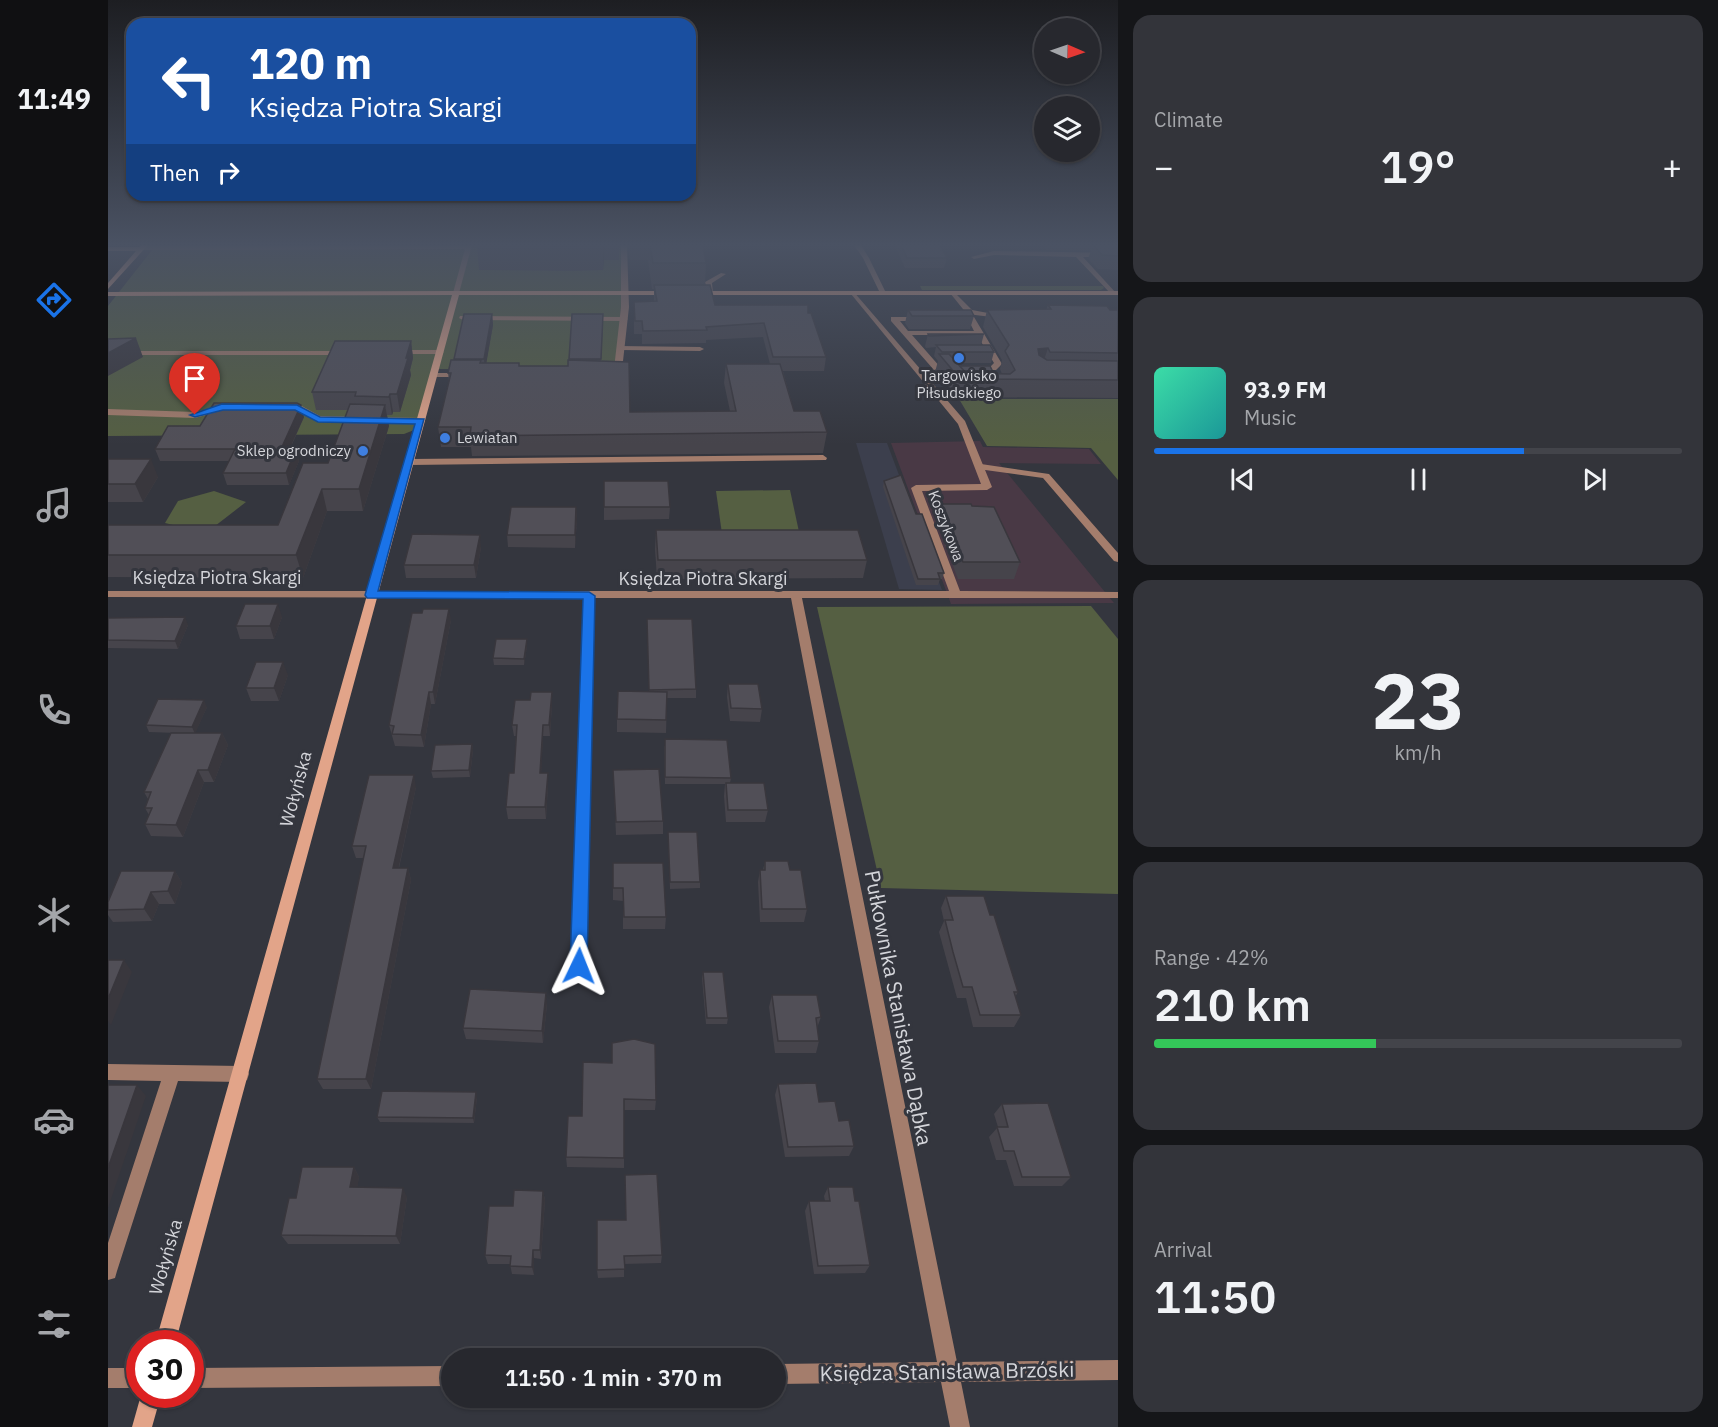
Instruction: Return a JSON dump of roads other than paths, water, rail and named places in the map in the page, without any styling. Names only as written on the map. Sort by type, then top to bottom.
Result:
[{"type":"street","name":"Wołyńska","points":[[169,1330],[451,312]]},
{"type":"street","points":[[600,376],[611,375],[618,370],[624,312]]},
{"type":"street","points":[[868,312],[962,423],[981,467],[1046,476],[1118,560]]},
{"type":"street","points":[[970,312],[974,314],[1009,316]]},
{"type":"street","points":[[463,318],[624,318]]},
{"type":"street","points":[[927,319],[894,319],[937,368]]},
{"type":"street","points":[[949,319],[971,319],[998,364],[993,368],[981,368]]},
{"type":"street","points":[[906,333],[979,333]]},
{"type":"street","points":[[915,342],[985,342]]},
{"type":"street","points":[[621,348],[700,349]]},
{"type":"street","points":[[108,353],[361,352]]},
{"type":"street","points":[[384,352],[440,352]]},
{"type":"street","points":[[923,352],[935,352]]},
{"type":"street","points":[[980,352],[991,352]]},
{"type":"street","points":[[915,367],[948,368]]},
{"type":"street","points":[[993,368],[998,378]]},
{"type":"street","points":[[434,375],[471,375]]},
{"type":"street","points":[[108,412],[195,415],[222,407],[233,407]]},
{"type":"street","points":[[275,407],[297,407],[318,419],[421,421]]},
{"type":"street","points":[[410,462],[823,458]]},
{"type":"street","name":"Koszykowa","points":[[956,596],[916,488],[987,487],[981,467]]},
{"type":"street","name":"Księdza Piotra Skargi","points":[[108,594],[1118,595]]},
{"type":"street","points":[[579,966],[589,596]]},
{"type":"street","name":"Pułkownika Stanisława Dąbka","points":[[796,596],[960,1427]]},
{"type":"street","points":[[108,1072],[241,1074]]},
{"type":"street","points":[[108,1270],[172,1073]]},
{"type":"street","name":"Księdza Stanisława Brzóski","points":[[786,1374],[1118,1371]]},
{"type":"street","points":[[204,1378],[441,1376]]},
{"type":"street","points":[[108,1378],[126,1378]]},
{"type":"street","points":[[142,1427],[147,1408]]},
{"type":"place","name":"Targowisko Piłsudskiego","points":[[959,358]]},
{"type":"place","name":"Lewiatan","points":[[445,438]]},
{"type":"place","name":"Sklep ogrodniczy","points":[[363,451]]}]
